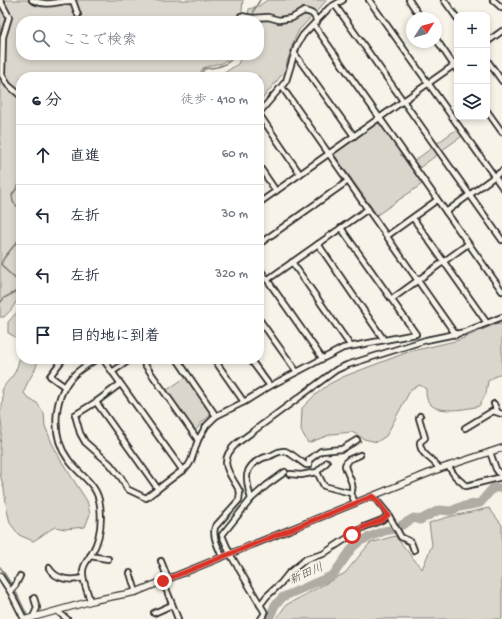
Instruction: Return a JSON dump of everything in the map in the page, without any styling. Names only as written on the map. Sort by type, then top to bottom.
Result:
[{"type":"street","points":[[0,0],[9,18],[3,37],[1,70],[2,75],[8,85],[16,92]]},
{"type":"street","points":[[32,0],[50,4],[68,0],[73,1],[78,15]]},
{"type":"street","points":[[264,108],[286,81],[296,54],[297,45],[303,35],[335,4],[343,0]]},
{"type":"street","points":[[369,0],[502,187]]},
{"type":"street","points":[[409,0],[417,12]]},
{"type":"street","points":[[444,0],[454,14]]},
{"type":"street","points":[[494,0],[502,8]]},
{"type":"street","points":[[335,4],[502,240]]},
{"type":"street","points":[[264,17],[279,20],[292,18],[304,11],[312,12],[315,15],[315,24],[379,118],[502,292]]},
{"type":"street","points":[[490,40],[502,31]]},
{"type":"street","points":[[442,48],[454,63]]},
{"type":"street","points":[[296,54],[354,136]]},
{"type":"street","points":[[490,64],[502,81]]},
{"type":"street","points":[[264,199],[428,83],[454,67]]},
{"type":"street","points":[[282,87],[456,335]]},
{"type":"street","points":[[490,115],[502,132]]},
{"type":"street","points":[[264,121],[300,174]]},
{"type":"street","points":[[446,212],[502,171]]},
{"type":"street","points":[[264,173],[276,191]]},
{"type":"street","points":[[264,240],[348,181]]},
{"type":"street","points":[[387,236],[438,200]]},
{"type":"street","points":[[267,280],[368,209]]},
{"type":"street","points":[[413,218],[488,323]]},
{"type":"street","points":[[120,384],[76,415],[80,434],[85,442],[110,464],[122,479],[127,489],[146,498],[183,471],[192,461],[198,440],[206,426],[216,416],[322,358],[350,345],[416,334],[341,228]]},
{"type":"street","points":[[318,244],[384,340]]},
{"type":"street","points":[[392,299],[468,244]]},
{"type":"street","points":[[292,262],[350,345]]},
{"type":"street","points":[[264,276],[322,358]]},
{"type":"street","points":[[222,557],[215,538],[215,527],[241,496],[226,467],[226,460],[231,449],[243,438],[336,370],[347,365],[426,340],[456,335],[502,317]]},
{"type":"street","points":[[264,326],[297,372]]},
{"type":"street","points":[[59,364],[50,376],[66,387]]},
{"type":"street","points":[[89,364],[72,377],[61,395],[56,415],[57,432],[67,458],[97,491],[100,506],[99,536],[84,566],[84,578],[90,601]]},
{"type":"street","points":[[106,364],[183,471]]},
{"type":"street","points":[[112,372],[124,364]]},
{"type":"street","points":[[145,364],[198,440]]},
{"type":"street","points":[[180,364],[216,416]]},
{"type":"street","points":[[217,364],[244,402]]},
{"type":"street","points":[[254,364],[270,386]]},
{"type":"street","points":[[96,402],[158,489]]},
{"type":"street","points":[[494,404],[500,413]]},
{"type":"street","points":[[465,428],[492,412],[500,413]]},
{"type":"street","points":[[420,416],[419,418],[425,438],[420,442],[420,447],[436,464],[439,470]]},
{"type":"street","points":[[251,499],[247,484],[247,475],[252,466],[261,459],[279,451],[285,451],[306,465],[310,465],[309,460],[315,454],[325,450],[342,449],[357,440]]},
{"type":"street","points":[[336,444],[336,450]]},
{"type":"street","points":[[29,618],[90,601],[136,592],[448,466],[502,448]]},
{"type":"street","points":[[448,466],[455,476],[466,486],[502,477],[494,464],[490,452]]},
{"type":"street","points":[[355,503],[351,493],[353,489],[345,468],[349,459],[360,456]]},
{"type":"street","points":[[290,474],[301,475],[317,472],[327,462]]},
{"type":"street","points":[[262,619],[265,613],[230,554],[222,535],[251,499],[285,472]]},
{"type":"street","points":[[317,472],[324,486],[351,493]]},
{"type":"street","points":[[373,496],[388,515],[402,538],[411,542],[414,550]]},
{"type":"street","points":[[260,605],[267,596],[306,559],[323,554],[364,527],[382,520],[388,515]]},
{"type":"street","points":[[90,556],[108,559]]},
{"type":"street","points":[[161,561],[172,605],[178,619]]},
{"type":"street","points":[[49,568],[55,575],[66,579],[84,578]]},
{"type":"street","points":[[130,573],[136,592]]},
{"type":"street","points":[[0,576],[29,618]]},
{"type":"street","points":[[10,590],[15,586],[20,576]]},
{"type":"street","points":[[29,618],[38,608],[34,598]]},
{"type":"street","points":[[154,613],[172,605]]},
{"type":"street","points":[[57,610],[67,619]]},
{"type":"shaded area","points":[[0,0],[243,0],[241,16],[16,16],[16,60],[226,60],[221,64],[203,68],[201,72],[16,72],[16,302],[4,317],[0,317]]},
{"type":"shaded area","points":[[267,0],[327,0],[299,30],[294,40],[284,72],[264,97],[264,72],[226,72],[238,64],[240,60],[264,60],[264,16],[248,16],[249,9],[259,6]]},
{"type":"shaded area","points":[[377,123],[381,124],[422,184],[377,215],[334,154]]},
{"type":"shaded area","points":[[457,129],[462,136],[441,151],[436,144]]},
{"type":"shaded area","points":[[433,147],[438,154],[418,169],[413,162]]},
{"type":"shaded area","points":[[16,313],[16,338],[8,333],[8,322]]},
{"type":"shaded area","points":[[502,324],[502,374],[499,374],[488,381],[486,394],[479,406],[454,410],[434,407],[428,401],[426,389],[420,385],[411,389],[386,436],[377,442],[364,439],[352,432],[332,434],[308,443],[301,430],[302,408],[329,384],[345,376],[408,352],[459,340],[493,325]]},
{"type":"shaded area","points":[[18,364],[37,364],[24,393],[29,399],[37,403],[44,413],[45,426],[52,443],[60,459],[87,501],[90,514],[85,527],[65,529],[55,527],[33,541],[19,535],[10,523],[0,474],[0,444],[2,429],[0,413],[3,396],[2,391]]},
{"type":"shaded area","points":[[186,377],[212,414],[201,423],[196,430],[192,428],[167,390]]},
{"type":"shaded area","points":[[489,508],[502,525],[502,619],[276,619],[286,605],[345,573],[370,543],[395,536],[422,569],[432,545],[429,523],[448,517]]},
{"type":"waterway","points":[[253,16],[254,10],[260,0]]},
{"type":"waterway","points":[[202,72],[204,69],[218,67],[231,60]]},
{"type":"waterway","points":[[16,189],[12,195],[13,202],[16,205]]},
{"type":"waterway","points":[[16,243],[1,264],[16,279]]},
{"type":"waterway","points":[[0,303],[4,298],[16,292]]},
{"type":"waterway","name":"新田川","points":[[269,619],[275,605],[283,597],[333,575],[353,547],[360,541],[384,531],[395,529],[414,518],[420,520],[439,510],[451,511],[460,507],[480,503],[493,488],[502,488]]},
{"type":"waterway","points":[[0,567],[15,590],[28,617]]},
{"type":"route","points":[[163,581],[373,496],[388,515],[384,519],[364,527],[352,535]]}]
